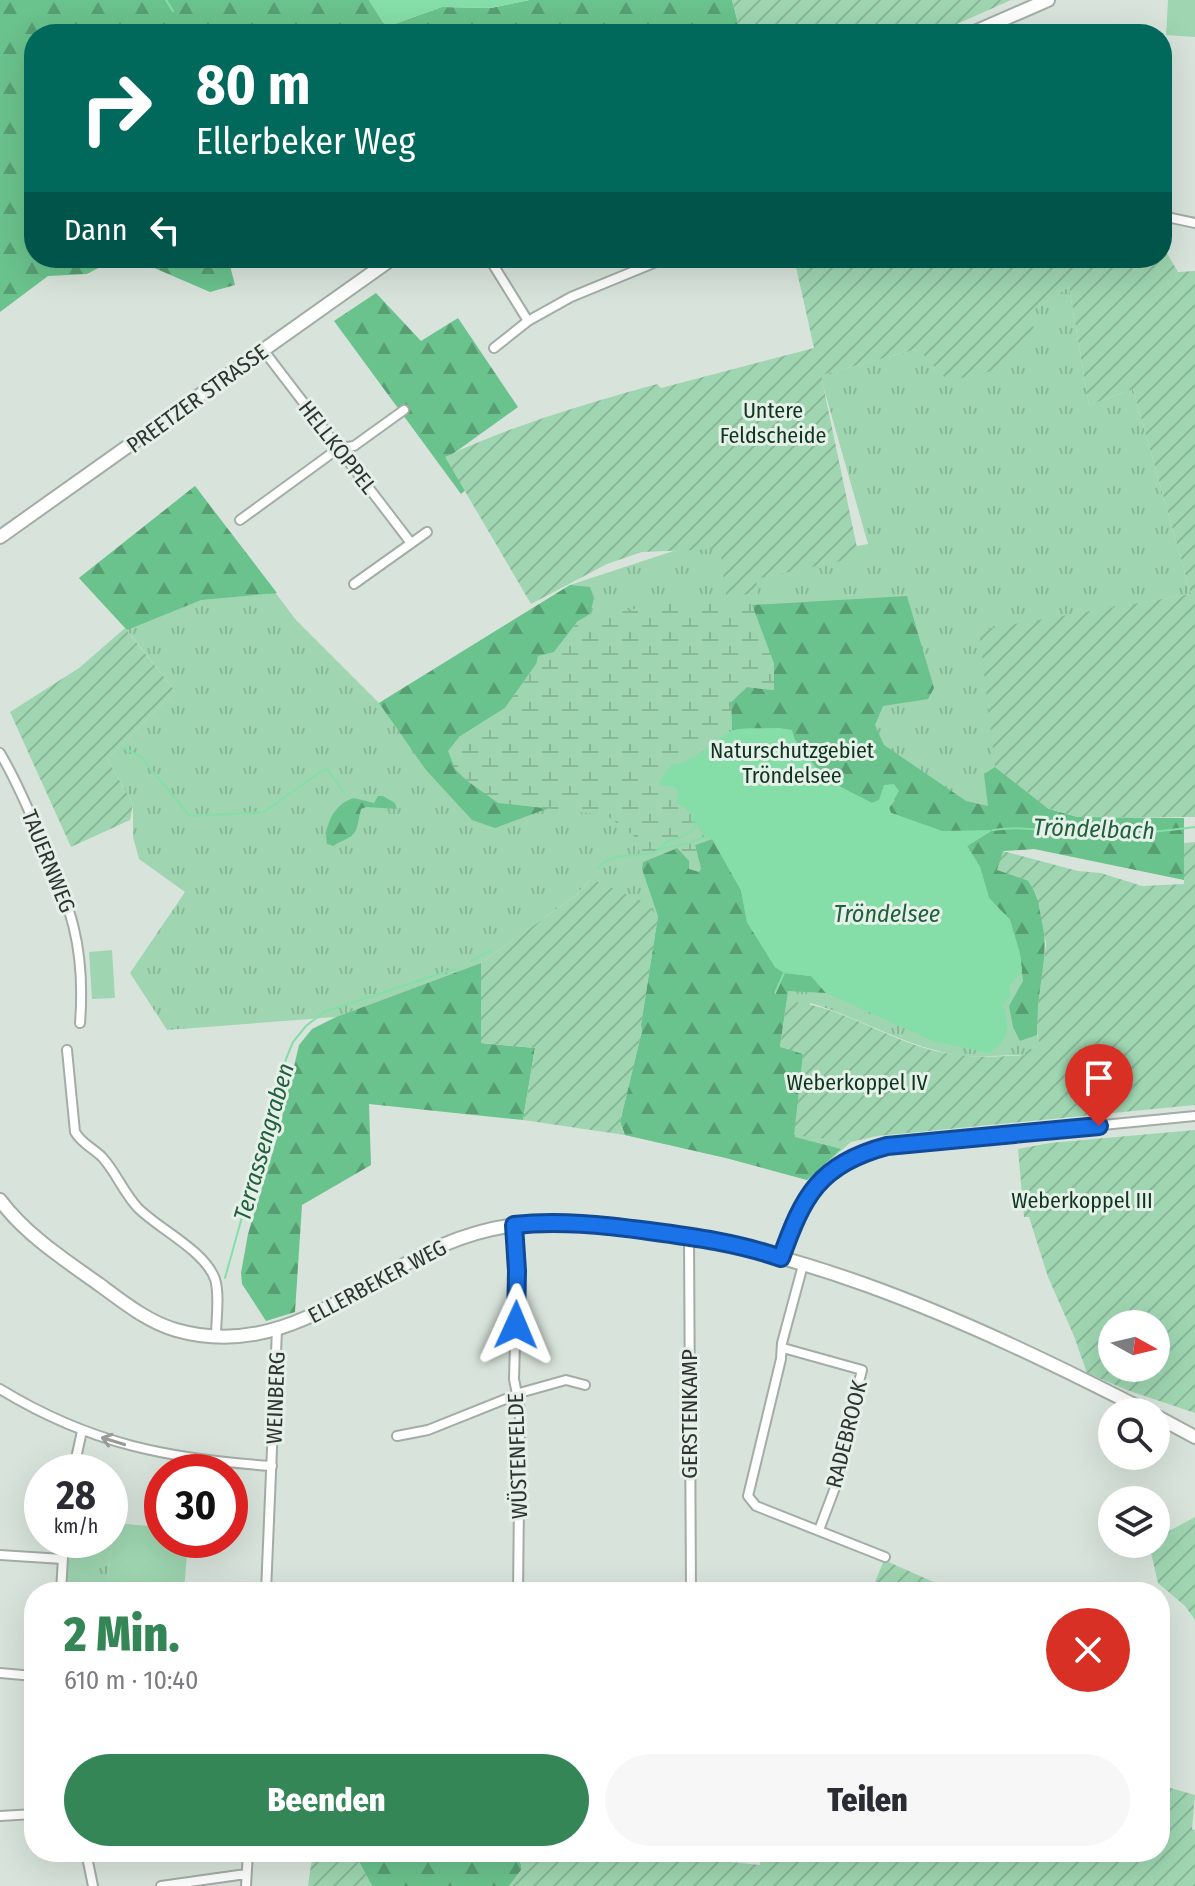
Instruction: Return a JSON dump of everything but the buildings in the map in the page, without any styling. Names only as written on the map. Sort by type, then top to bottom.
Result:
[{"type":"street","points":[[993,24],[1048,0]]},
{"type":"street","points":[[1172,218],[1195,223]]},
{"type":"street","name":"PREETZER STRASSE","points":[[0,537],[379,268]]},
{"type":"street","points":[[495,268],[528,321]]},
{"type":"street","points":[[494,348],[528,321],[631,268]]},
{"type":"street","name":"HELLKOPPEL","points":[[264,351],[411,543]]},
{"type":"street","points":[[240,520],[339,448],[354,446],[404,410]]},
{"type":"street","points":[[354,584],[427,532]]},
{"type":"street","name":"TAUERNWEG","points":[[0,753],[24,800],[69,906],[80,955],[80,1023]]},
{"type":"street","points":[[67,1050],[75,1132],[80,1141],[105,1161],[124,1192],[139,1209],[205,1262],[217,1291],[216,1336]]},
{"type":"street","points":[[781,1258],[793,1223],[809,1194],[836,1168],[868,1151],[887,1146],[1195,1116]]},
{"type":"street","name":"ELLERBEKER WEG","points":[[0,1200],[20,1224],[49,1248],[130,1307],[175,1329],[216,1336],[250,1335],[277,1329],[326,1310],[445,1244],[514,1225],[568,1222],[733,1244],[803,1265],[916,1302],[1120,1398]]},
{"type":"street","name":"WÜSTENFELDE","points":[[514,1225],[517,1271],[514,1379],[520,1410],[518,1582]]},
{"type":"street","name":"GERSTENKAMP","points":[[689,1236],[691,1582]]},
{"type":"street","points":[[803,1265],[748,1496],[756,1506],[885,1557]]},
{"type":"street","name":"WEINBERG","points":[[266,1582],[277,1329]]},
{"type":"street","name":"RADEBROOK","points":[[783,1348],[862,1370],[839,1461],[839,1477],[819,1530]]},
{"type":"street","points":[[397,1436],[428,1430],[566,1380],[585,1385]]},
{"type":"street","points":[[0,1389],[82,1431],[168,1455],[272,1466]]},
{"type":"street","points":[[1170,1424],[1195,1437]]},
{"type":"street","points":[[77,1454],[82,1431]]},
{"type":"street","points":[[0,1555],[63,1559],[62,1582]]},
{"type":"street","points":[[0,1673],[24,1675]]},
{"type":"street","points":[[0,1816],[24,1815]]},
{"type":"street","points":[[88,1862],[93,1886]]},
{"type":"street","points":[[246,1886],[247,1862]]},
{"type":"street","points":[[161,1886],[246,1874]]},
{"type":"green space","points":[[0,0],[369,0],[384,24],[24,24],[24,268],[98,268],[87,274],[48,276],[0,312]]},
{"type":"green space","points":[[529,0],[732,0],[738,24],[394,24],[442,7],[491,8]]},
{"type":"green space","points":[[732,0],[1011,0],[957,24],[738,24]]},
{"type":"green space","points":[[1168,0],[1195,0],[1195,37],[1172,35],[1172,24],[1167,24]]},
{"type":"green space","name":"Untere Feldscheide","points":[[1172,262],[1178,272],[1195,271],[1195,817],[1078,817],[1049,809],[995,767],[979,630],[1191,594],[1133,389],[1089,405],[1069,287],[1030,312],[1036,338],[992,371],[948,381],[918,349],[821,375],[859,557],[756,579],[758,594],[726,595],[720,549],[642,552],[607,564],[531,604],[445,457],[523,425],[603,399],[657,384],[661,388],[814,348],[796,268],[1172,268]]},
{"type":"green space","points":[[154,268],[231,268],[235,285],[210,292]]},
{"type":"green space","name":"Naturschutzgebiet Tröndelsee","points":[[1069,287],[1089,405],[1133,389],[1191,594],[980,631],[1034,849],[1003,851],[998,869],[1038,1004],[1037,1035],[1044,1058],[1022,1055],[963,1056],[933,1050],[810,1003],[795,1134],[851,1142],[807,1180],[625,1135],[591,879],[575,896],[481,963],[336,1017],[167,1030],[130,973],[185,892],[139,859],[133,837],[133,804],[107,759],[175,691],[127,630],[79,578],[195,486],[296,620],[379,703],[570,585],[722,535],[731,569],[868,544],[820,375],[918,349],[1029,312]]},
{"type":"green space","points":[[376,293],[421,341],[458,318],[518,407],[454,453],[469,487],[461,494],[334,321]]},
{"type":"green space","points":[[195,486],[277,593],[201,600],[127,630],[79,578]]},
{"type":"green space","points":[[570,585],[590,587],[594,598],[590,614],[578,621],[554,652],[536,664],[505,708],[459,737],[586,802],[549,808],[495,828],[472,820],[426,770],[379,703]]},
{"type":"green space","points":[[907,596],[934,688],[928,699],[883,706],[875,725],[884,745],[966,801],[988,806],[984,774],[995,767],[1049,809],[1078,817],[1184,818],[1184,880],[1034,849],[1003,851],[1031,885],[1039,902],[1045,940],[1037,1035],[1020,1041],[1013,1027],[1009,1006],[1023,981],[1020,954],[1010,920],[989,898],[980,867],[967,846],[991,831],[942,831],[891,813],[889,808],[895,800],[872,803],[825,779],[795,740],[779,728],[732,731],[731,702],[747,687],[774,690],[774,664],[752,605]]},
{"type":"green space","points":[[748,600],[752,605],[774,664],[774,690],[747,687],[731,702],[732,731],[708,749],[679,764],[673,786],[705,837],[712,839],[695,845],[701,869],[699,872],[689,869],[689,861],[677,848],[643,862],[635,837],[606,815],[498,803],[455,769],[448,751],[459,737],[505,708],[536,665],[538,656],[554,652],[578,621],[658,604]]},
{"type":"green space","points":[[125,628],[175,691],[107,759],[133,804],[130,820],[71,847],[10,712],[79,668]]},
{"type":"green space","points":[[378,796],[395,803],[397,809],[361,809],[354,833],[334,846],[327,844],[329,823],[341,805],[354,798],[374,803]]},
{"type":"green space","points":[[712,839],[741,890],[747,922],[775,967],[784,973],[811,976],[826,993],[788,991],[780,1046],[803,1054],[795,1137],[841,1149],[807,1180],[625,1135],[620,1122],[642,1031],[658,916],[642,869],[643,862],[677,848],[701,869],[695,845]]},
{"type":"green space","name":"Weberkoppel IV","points":[[1195,842],[1195,1105],[877,1136],[851,1142],[794,1135],[803,1054],[780,1047],[787,1001],[822,1008],[904,1041],[947,1053],[999,1057],[1025,1055],[1025,1048],[1041,1051],[1037,1033],[1038,1004],[1046,944],[1037,896],[1029,881],[997,870],[1003,851],[1078,871],[1101,873],[1142,886],[1184,884],[1184,843]]},
{"type":"green space","points":[[591,879],[644,902],[658,916],[642,1031],[620,1122],[625,1135],[523,1120],[535,1048],[481,1043],[481,963],[575,896]]},
{"type":"green space","points":[[112,950],[115,998],[92,999],[89,952]]},
{"type":"green space","points":[[481,963],[481,1043],[535,1048],[523,1120],[369,1104],[371,1165],[302,1205],[295,1312],[266,1321],[242,1284],[241,1273],[248,1234],[277,1138],[299,1045],[312,1029],[336,1017]]},
{"type":"green space","name":"Weberkoppel III","points":[[1195,1130],[1195,1413],[1170,1405],[1170,1398],[1151,1398],[1108,1382],[1170,1382],[1170,1310],[1098,1310],[1098,1378],[1087,1373],[1048,1277],[1029,1217],[1024,1217],[1018,1149],[1050,1143]]},
{"type":"green space","points":[[1195,1517],[1195,1620],[1170,1593],[1170,1582],[1158,1582],[1152,1558],[1170,1558],[1170,1530]]},
{"type":"green space","points":[[128,1524],[144,1526],[144,1558],[187,1558],[185,1582],[108,1582],[110,1558],[128,1558]]},
{"type":"green space","points":[[68,1558],[110,1558],[108,1582],[66,1582]]},
{"type":"green space","points":[[884,1560],[934,1582],[875,1582]]},
{"type":"green space","points":[[1170,1788],[1195,1795],[1192,1829],[1195,1830],[1195,1886],[509,1886],[522,1869],[520,1862],[732,1862],[760,1865],[760,1862],[1170,1862]]},
{"type":"green space","points":[[312,1862],[359,1862],[372,1886],[308,1886]]},
{"type":"green space","points":[[359,1862],[520,1862],[522,1869],[509,1886],[372,1886]]},
{"type":"water","points":[[369,0],[529,0],[491,8],[442,7],[394,24],[384,24]]},
{"type":"water","name":"Tröndelsee","points":[[739,729],[792,730],[795,740],[825,779],[872,803],[879,800],[884,785],[894,784],[899,791],[889,808],[891,813],[942,831],[993,830],[967,846],[980,867],[989,898],[1010,920],[1022,971],[1009,986],[1011,995],[1003,1005],[1007,1021],[1005,1037],[989,1053],[933,1041],[826,993],[811,976],[784,973],[775,967],[747,922],[741,890],[712,839],[705,837],[687,808],[677,803],[677,790],[673,786],[660,786],[659,783],[672,764],[690,760],[727,733]]},
{"type":"waterway","points":[[166,0],[173,11]]},
{"type":"waterway","points":[[123,748],[140,756],[189,815],[264,812],[327,769],[344,793]]},
{"type":"waterway","name":"Terrassengraben","points":[[598,868],[609,859],[654,852],[668,841],[686,835],[695,827],[692,816]]},
{"type":"waterway","name":"Tröndelbach","points":[[993,830],[1025,829],[1105,835],[1195,827]]},
{"type":"waterway","points":[[660,849],[705,837]]},
{"type":"waterway","name":"Terrassengraben","points":[[471,961],[491,950]]},
{"type":"waterway","name":"Terrassengraben","points":[[225,1278],[293,1042],[306,1026],[324,1012],[455,969]]},
{"type":"waterway","points":[[775,993],[784,973]]},
{"type":"route","points":[[516,1325],[514,1225],[568,1222],[689,1236],[753,1248],[781,1258],[793,1223],[809,1194],[836,1168],[868,1151],[887,1146],[1099,1126]]}]
